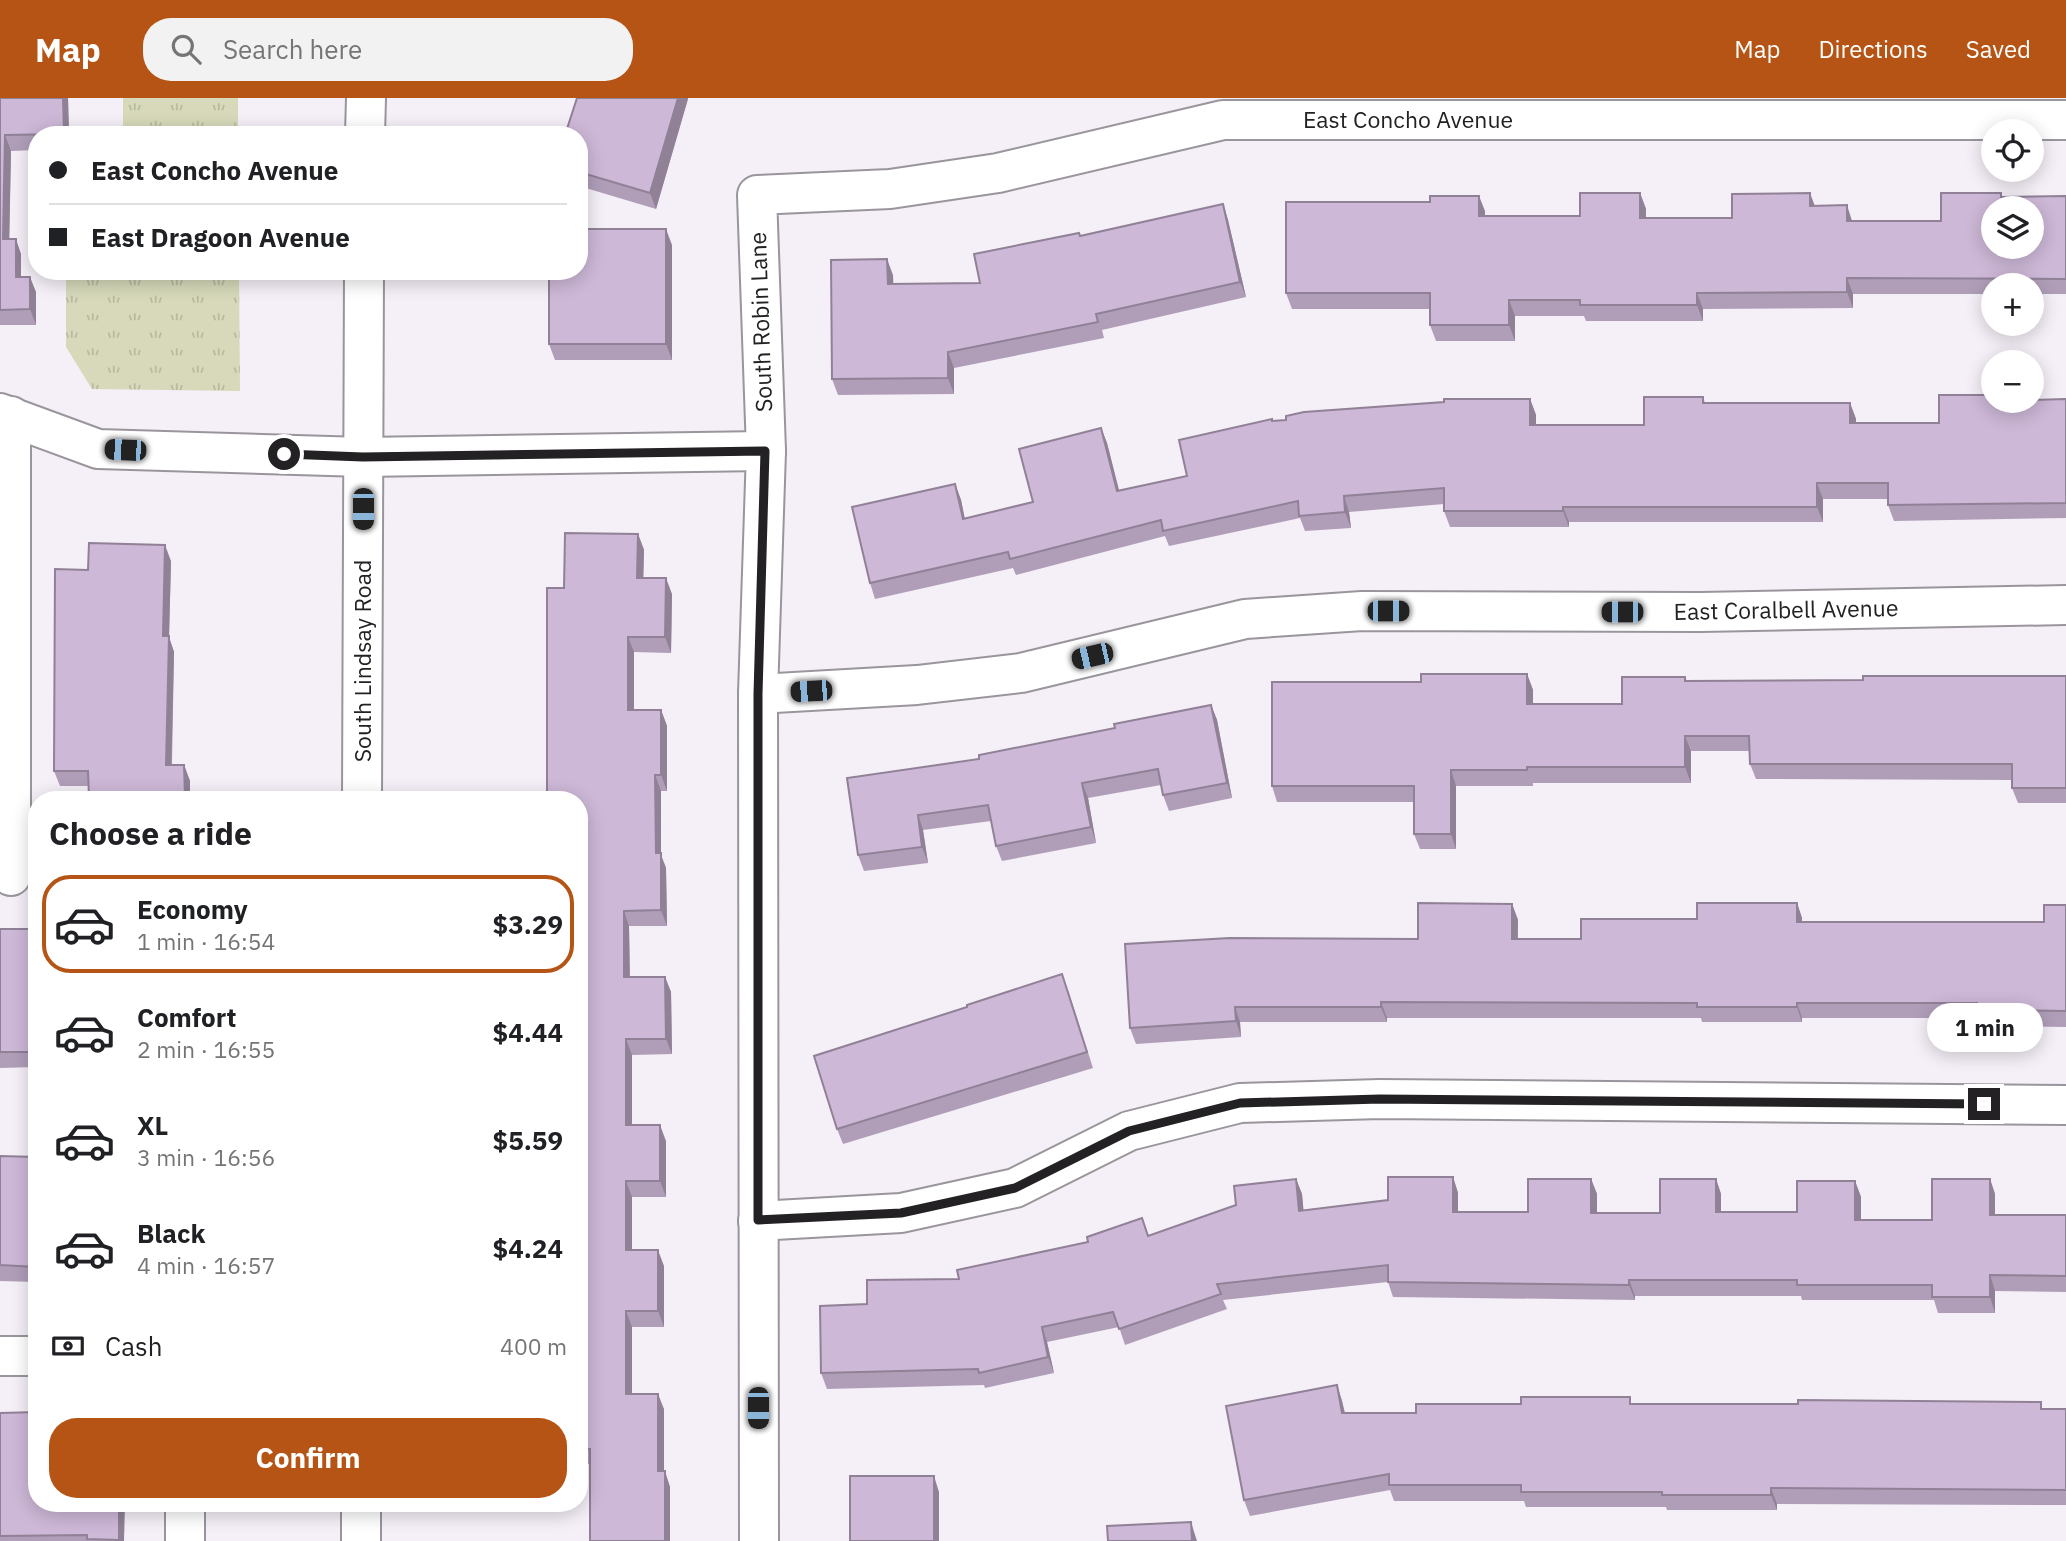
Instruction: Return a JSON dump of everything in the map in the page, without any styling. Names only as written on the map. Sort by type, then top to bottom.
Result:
[{"type":"street","points":[[365,126],[366,98]]},
{"type":"street","name":"East Concho Avenue","points":[[757,195],[890,189],[998,173],[1223,120],[2066,120]]},
{"type":"street","name":"South Robin Lane","points":[[757,195],[765,451],[758,694],[759,1541]]},
{"type":"street","name":"South Lindsay Road","points":[[362,791],[364,280]]},
{"type":"street","points":[[16,876],[5,415],[98,449],[363,457],[765,451]]},
{"type":"street","name":"East Coralbell Avenue","points":[[758,694],[917,685],[1021,673],[1245,619],[1362,611],[1700,612],[2066,605]]},
{"type":"street","points":[[758,1220],[901,1213],[1015,1188],[1129,1131],[1240,1103],[1393,1099],[2066,1105]]},
{"type":"street","points":[[0,1356],[28,1356]]},
{"type":"street","points":[[185,1512],[185,1541]]},
{"type":"street","points":[[361,1512],[361,1541]]},
{"type":"green space","points":[[123,98],[238,98],[238,126],[123,126]]},
{"type":"green space","points":[[66,280],[239,280],[240,391],[92,389],[66,347]]},
{"type":"building","points":[[0,98],[63,98],[64,126],[28,126],[28,135],[5,135],[3,239],[16,239],[16,277],[28,277],[30,280],[30,309],[0,310]]},
{"type":"building","points":[[577,98],[678,98],[650,193],[588,175],[588,126],[568,126]]},
{"type":"building","points":[[1580,193],[1640,193],[1640,218],[1732,218],[1732,194],[1810,193],[1810,206],[1847,205],[1847,221],[1941,221],[1941,193],[2001,193],[2001,196],[1981,196],[1981,259],[2044,259],[2044,196],[2066,196],[2066,279],[2044,279],[2044,273],[1981,273],[1981,279],[1847,278],[1847,292],[1697,293],[1697,305],[1580,305],[1580,300],[1509,300],[1509,325],[1430,325],[1430,293],[1286,293],[1286,202],[1430,202],[1430,196],[1479,196],[1479,216],[1580,216]]},
{"type":"building","points":[[1223,204],[1240,282],[1096,314],[1098,322],[948,352],[948,378],[832,379],[831,260],[887,259],[888,284],[980,283],[974,254],[1079,233],[1080,236]]},
{"type":"building","points":[[588,229],[666,229],[666,344],[549,344],[549,280],[588,280]]},
{"type":"building","points":[[1939,395],[1981,395],[1981,413],[2044,413],[2044,400],[2066,399],[2066,503],[1888,505],[1888,483],[1817,483],[1817,507],[1563,507],[1563,511],[1444,511],[1444,488],[1344,496],[1345,512],[1299,516],[1298,501],[1163,531],[1161,520],[1010,559],[1008,552],[870,583],[852,507],[955,484],[963,519],[1033,502],[1019,449],[1101,428],[1117,491],[1187,476],[1179,440],[1272,419],[1286,420],[1286,416],[1304,412],[1444,402],[1444,399],[1530,399],[1530,425],[1644,425],[1644,397],[1703,397],[1703,403],[1850,403],[1850,423],[1939,423]]},
{"type":"building","points":[[565,533],[638,534],[637,578],[666,578],[665,637],[628,637],[628,710],[661,710],[661,775],[655,775],[656,853],[661,853],[661,910],[624,911],[624,977],[665,977],[666,1039],[626,1039],[626,1125],[660,1125],[660,1181],[626,1181],[626,1250],[658,1250],[658,1311],[626,1311],[626,1394],[658,1394],[658,1471],[665,1471],[665,1541],[590,1541],[588,791],[547,791],[547,588],[564,588]]},
{"type":"building","points":[[89,543],[165,545],[163,636],[169,636],[166,765],[184,765],[185,791],[89,791],[88,771],[54,771],[55,569],[88,570]]},
{"type":"building","points":[[1421,674],[1527,674],[1527,704],[1622,704],[1622,677],[1685,677],[1685,681],[1863,680],[1863,676],[2066,676],[2066,788],[2012,788],[2012,764],[1750,764],[1749,736],[1685,736],[1685,767],[1451,770],[1451,834],[1414,834],[1414,786],[1272,786],[1272,682],[1421,682]]},
{"type":"building","points":[[1211,705],[1227,783],[1163,795],[1158,769],[1082,783],[1091,827],[996,846],[988,805],[918,815],[922,847],[858,855],[847,778],[979,759],[979,755],[1115,728],[1114,724]]},
{"type":"building","points":[[1418,903],[1512,904],[1512,939],[1581,939],[1581,919],[1697,919],[1697,903],[1797,903],[1797,922],[2044,922],[2044,905],[2066,905],[2066,1011],[1977,1010],[1977,1003],[1797,1003],[1797,1007],[1697,1007],[1697,1003],[1381,1002],[1381,1007],[1235,1007],[1236,1021],[1130,1028],[1125,944],[1230,938],[1418,939]]},
{"type":"building","points":[[0,929],[28,929],[28,1052],[0,1052]]},
{"type":"building","points":[[1062,974],[1087,1052],[837,1129],[814,1056]]},
{"type":"building","points":[[0,1156],[28,1157],[28,1267],[0,1265]]},
{"type":"building","points":[[1388,1177],[1453,1177],[1453,1212],[1528,1212],[1528,1179],[1591,1179],[1591,1213],[1660,1213],[1660,1179],[1716,1179],[1716,1212],[1797,1212],[1797,1181],[1855,1181],[1855,1220],[1932,1220],[1932,1179],[1990,1179],[1990,1215],[2066,1215],[2066,1276],[1990,1275],[1990,1297],[1932,1297],[1932,1285],[1797,1285],[1797,1280],[1629,1280],[1629,1285],[1388,1282],[1388,1265],[1217,1284],[1221,1294],[1119,1329],[1113,1312],[1042,1327],[1048,1357],[979,1373],[978,1369],[821,1373],[820,1306],[867,1304],[867,1280],[959,1279],[957,1270],[1088,1242],[1087,1237],[1142,1218],[1148,1236],[1236,1205],[1234,1186],[1296,1179],[1299,1211],[1388,1200]]},
{"type":"building","points":[[1337,1385],[1342,1413],[1416,1413],[1416,1404],[1521,1404],[1521,1397],[1630,1397],[1630,1404],[1798,1404],[1798,1400],[2041,1402],[2041,1409],[2066,1409],[2066,1490],[1771,1488],[1771,1495],[1521,1492],[1521,1485],[1389,1485],[1389,1474],[1244,1500],[1226,1406]]},
{"type":"building","points":[[28,1412],[28,1512],[119,1512],[119,1540],[87,1539],[87,1535],[0,1536],[0,1413]]},
{"type":"building","points":[[850,1476],[934,1476],[934,1541],[850,1541]]},
{"type":"building","points":[[1191,1522],[1192,1541],[1108,1541],[1107,1526]]},
{"type":"route","points":[[284,454],[363,457],[765,451],[758,694],[758,1220],[901,1213],[1015,1188],[1129,1131],[1240,1103],[1380,1099],[1984,1104]]}]
